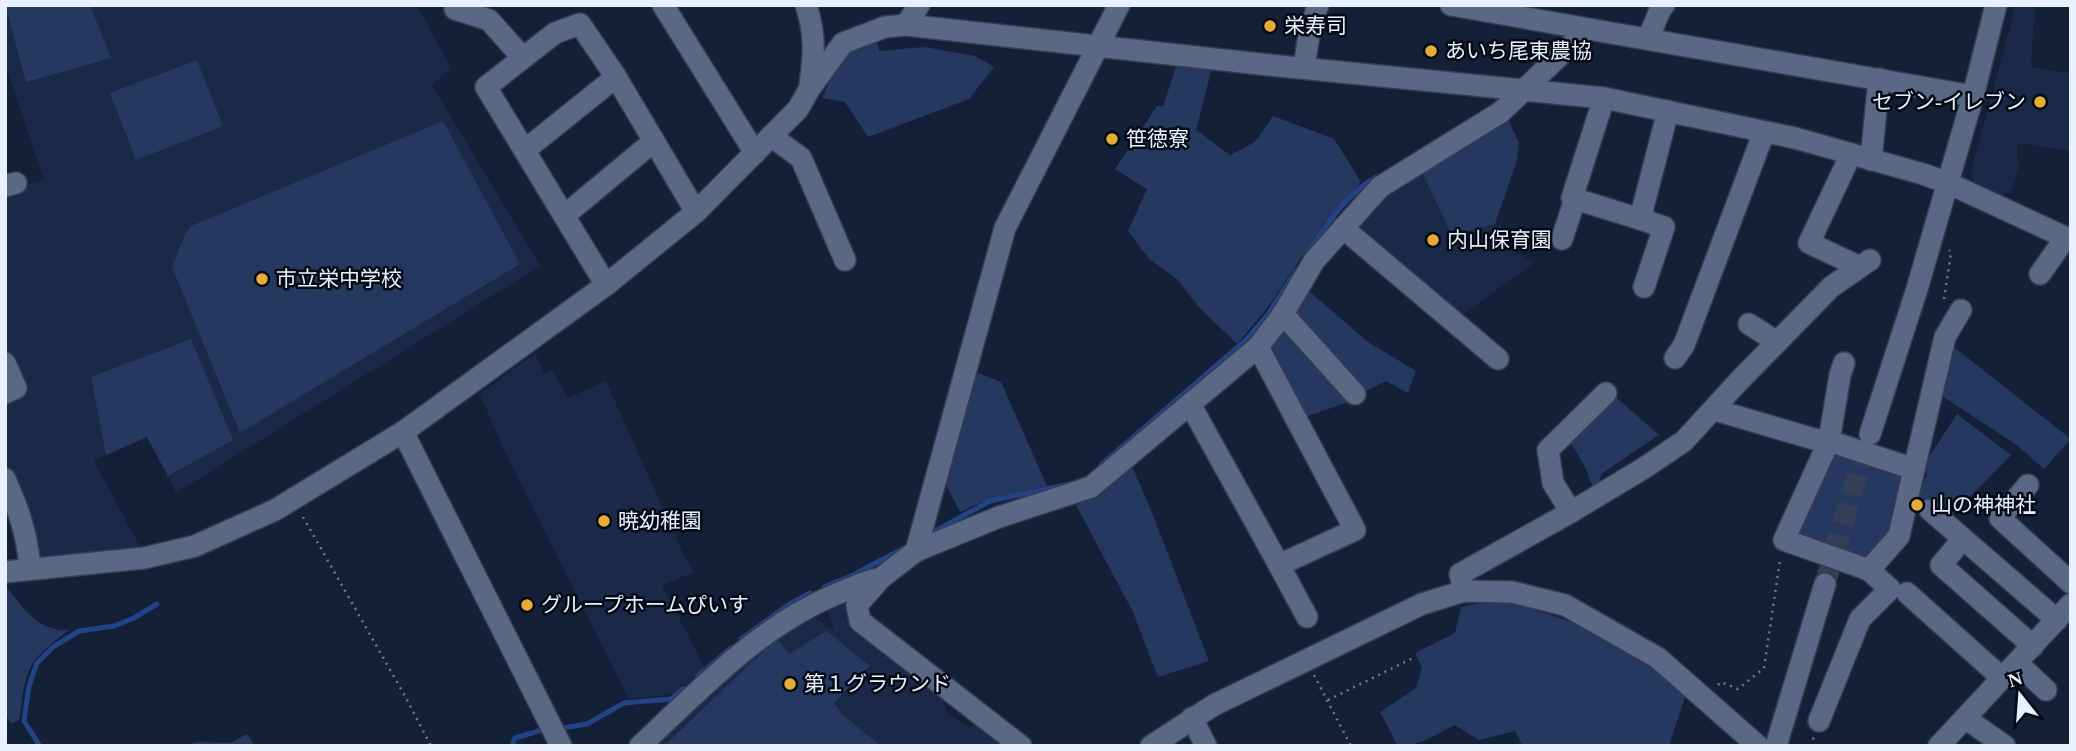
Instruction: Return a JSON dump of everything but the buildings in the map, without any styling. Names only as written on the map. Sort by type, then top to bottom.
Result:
[{"type":"street","points":[[663,5],[755,153]]},
{"type":"street","points":[[806,5],[813,26],[814,55],[810,88]]},
{"type":"street","points":[[906,25],[919,5]]},
{"type":"street","points":[[916,551],[1005,228],[1119,5]]},
{"type":"street","points":[[1304,68],[1309,34],[1318,5]]},
{"type":"street","points":[[1647,39],[1664,5]]},
{"type":"street","points":[[1870,434],[1948,183],[1996,5]]},
{"type":"street","points":[[1461,6],[1566,15],[1586,30],[1973,96]]},
{"type":"street","points":[[455,9],[489,20],[523,58]]},
{"type":"street","points":[[606,285],[486,87],[555,33],[580,24],[616,77],[696,212]]},
{"type":"street","points":[[5,572],[144,558],[195,546],[275,510],[403,432],[606,285],[696,212],[798,109],[843,43],[885,27],[906,25],[1604,98],[1668,111],[1764,132],[1948,183],[2068,239],[2040,274]]},
{"type":"street","points":[[1021,746],[860,621],[856,605],[881,578],[916,551],[999,517],[1091,487],[1258,347],[1283,314],[1314,261],[1380,187],[1501,112],[1586,30]]},
{"type":"street","points":[[525,150],[616,77]]},
{"type":"street","points":[[1464,591],[1460,574],[1571,512],[1684,441],[1831,287],[1865,263],[1809,243],[1861,157],[1879,79]]},
{"type":"street","points":[[1604,98],[1572,198],[1664,227],[1644,288]]},
{"type":"street","points":[[1640,219],[1668,111]]},
{"type":"street","points":[[1675,358],[1684,345],[1764,132]]},
{"type":"street","points":[[771,136],[801,158],[845,260]]},
{"type":"street","points":[[565,215],[654,141]]},
{"type":"street","points":[[1562,239],[1575,199]]},
{"type":"street","points":[[1343,228],[1498,359]]},
{"type":"street","points":[[1869,570],[1899,536],[1952,304]]},
{"type":"street","points":[[1283,314],[1354,394]]},
{"type":"street","points":[[1749,324],[1777,342]]},
{"type":"street","points":[[1258,347],[1355,530],[1279,565]]},
{"type":"street","points":[[5,363],[16,388],[5,393]]},
{"type":"street","points":[[1819,721],[1860,620],[1890,589],[1869,570],[1784,540],[1829,441],[1844,363]]},
{"type":"street","points":[[1571,512],[1553,483],[1548,450],[1606,393]]},
{"type":"street","points":[[1190,404],[1307,617]]},
{"type":"street","points":[[1714,410],[1829,441],[1914,469]]},
{"type":"street","points":[[403,432],[561,746]]},
{"type":"street","points":[[5,479],[28,541],[30,568]]},
{"type":"street","points":[[2028,485],[2000,518],[2071,583]]},
{"type":"street","points":[[1930,510],[2064,617],[1939,746]]},
{"type":"street","points":[[1963,539],[1941,565],[2033,646]]},
{"type":"street","points":[[640,746],[728,663],[767,633],[820,601],[881,578]]},
{"type":"street","points":[[1776,746],[1825,584]]},
{"type":"street","points":[[1151,746],[1214,705],[1422,604],[1464,591],[1512,592],[1565,605],[1658,659],[1759,746]]},
{"type":"street","points":[[1907,593],[2010,671],[2046,690]]},
{"type":"street","points":[[1192,718],[1206,746]]},
{"type":"street","points":[[1965,718],[2004,746]]},
{"type":"path","points":[[1930,243],[1949,250],[1951,254],[1952,304]]},
{"type":"path","points":[[293,499],[431,746]]},
{"type":"path","points":[[1716,688],[1721,682],[1738,689],[1765,668],[1784,540]]},
{"type":"path","points":[[1327,701],[1413,658]]},
{"type":"path","points":[[1307,660],[1350,746]]},
{"type":"shaded area","name":"市立栄中学校","points":[[5,5],[417,5],[451,68],[432,85],[540,266],[176,493],[147,437],[94,461],[141,549],[43,559],[37,554],[24,508],[5,464],[5,415],[8,399],[22,393],[5,350],[5,191],[44,180],[5,63]]},
{"type":"shaded area","points":[[5,5],[90,5],[111,58],[26,82]]},
{"type":"shaded area","points":[[2016,5],[2035,5],[2031,67],[2071,73],[2071,131],[2069,151],[2017,143],[2018,169],[2011,191],[1999,197],[1975,184],[1971,172]]},
{"type":"shaded area","points":[[876,38],[879,51],[924,47],[975,56],[994,67],[969,99],[868,137],[845,102],[822,98],[831,78],[850,49]]},
{"type":"shaded area","points":[[197,60],[223,126],[136,160],[110,93]]},
{"type":"shaded area","points":[[1177,64],[1212,68],[1196,130],[1230,155],[1255,142],[1273,116],[1334,139],[1361,182],[1325,223],[1265,311],[1237,344],[1198,306],[1177,279],[1149,259],[1128,231],[1147,189],[1115,169],[1157,106],[1163,106]]},
{"type":"shaded area","points":[[1506,115],[1519,143],[1517,160],[1495,224],[1452,235],[1420,168]]},
{"type":"shaded area","points":[[443,121],[520,264],[240,433],[172,267],[185,234],[191,226]]},
{"type":"shaded area","name":"内山保育園","points":[[1420,168],[1452,234],[1495,224],[1507,229],[1501,245],[1535,262],[1458,318],[1355,234],[1353,220]]},
{"type":"shaded area","points":[[1303,286],[1368,342],[1416,371],[1408,393],[1386,381],[1359,394],[1291,318]]},
{"type":"shaded area","points":[[1280,324],[1354,400],[1305,417],[1267,349]]},
{"type":"shaded area","points":[[191,339],[233,440],[168,476],[147,437],[106,455],[91,377]]},
{"type":"shaded area","points":[[1950,344],[2071,439],[2044,469],[2018,446],[1939,394]]},
{"type":"shaded area","name":"暁幼稚園","points":[[535,353],[544,373],[552,370],[568,398],[606,381],[682,551],[694,572],[662,585],[705,668],[675,694],[629,699],[502,446],[480,394]]},
{"type":"shaded area","points":[[973,371],[1001,382],[1047,486],[987,500],[960,512],[944,481]]},
{"type":"shaded area","points":[[1611,393],[1659,435],[1601,474],[1599,486],[1593,487],[1569,440]]},
{"type":"shaded area","points":[[1957,414],[2011,455],[1947,520],[1917,494],[1927,475],[1925,463]]},
{"type":"shaded area","points":[[1836,451],[1901,472],[1906,480],[1893,533],[1866,560],[1799,538],[1795,530]]},
{"type":"shaded area","points":[[1131,464],[1209,661],[1158,677],[1133,612],[1075,503]]},
{"type":"shaded area","points":[[871,582],[847,603],[938,692],[949,714],[969,728],[980,725],[1013,746],[648,746],[711,686],[808,613],[834,630],[825,603]]},
{"type":"shaded area","points":[[8,589],[27,612],[41,623],[58,630],[69,630],[44,650],[31,667],[24,688],[20,719],[12,724],[5,715],[5,590]]},
{"type":"shaded area","points":[[1507,601],[1597,630],[1650,664],[1685,697],[1671,746],[1523,746],[1515,731],[1479,740],[1455,725],[1421,742],[1398,746],[1380,712],[1416,688],[1422,668],[1415,653],[1455,633],[1461,607]]},
{"type":"shaded area","name":"第１グラウンド","points":[[826,631],[870,666],[834,703],[842,714],[881,746],[664,746],[777,638],[789,654]]},
{"type":"shaded area","points":[[247,734],[255,746],[181,746],[198,742],[230,743]]},
{"type":"waterway","points":[[1307,254],[1346,201],[1376,177]]},
{"type":"waterway","points":[[1101,465],[1246,340],[1268,314],[1296,271]]},
{"type":"waterway","points":[[928,535],[990,501],[1065,485]]},
{"type":"waterway","points":[[824,587],[906,547]]},
{"type":"waterway","points":[[741,639],[788,605],[810,593]]},
{"type":"waterway","points":[[40,746],[24,721],[29,686],[37,663],[53,647],[79,631],[114,626],[157,604]]},
{"type":"waterway","points":[[698,676],[731,648]]},
{"type":"waterway","points":[[562,728],[587,724],[624,703],[671,699],[683,689]]},
{"type":"waterway","points":[[512,746],[515,738],[542,730]]},
{"type":"tunnel","points":[[1825,584],[1869,436]]},
{"type":"place","name":"栄寿司","points":[[1270,26]]},
{"type":"place","name":"あいち尾東農協","points":[[1431,51]]},
{"type":"place","name":"セブン-イレブン","points":[[2040,102]]},
{"type":"place","name":"笹徳寮","points":[[1112,139]]},
{"type":"place","name":"内山保育園","points":[[1433,240]]},
{"type":"place","name":"市立栄中学校","points":[[262,279]]},
{"type":"place","name":"山の神神社","points":[[1917,505]]},
{"type":"place","name":"暁幼稚園","points":[[604,521]]},
{"type":"place","name":"グループホームぴいす","points":[[527,605]]},
{"type":"place","name":"第１グラウンド","points":[[790,684]]}]
